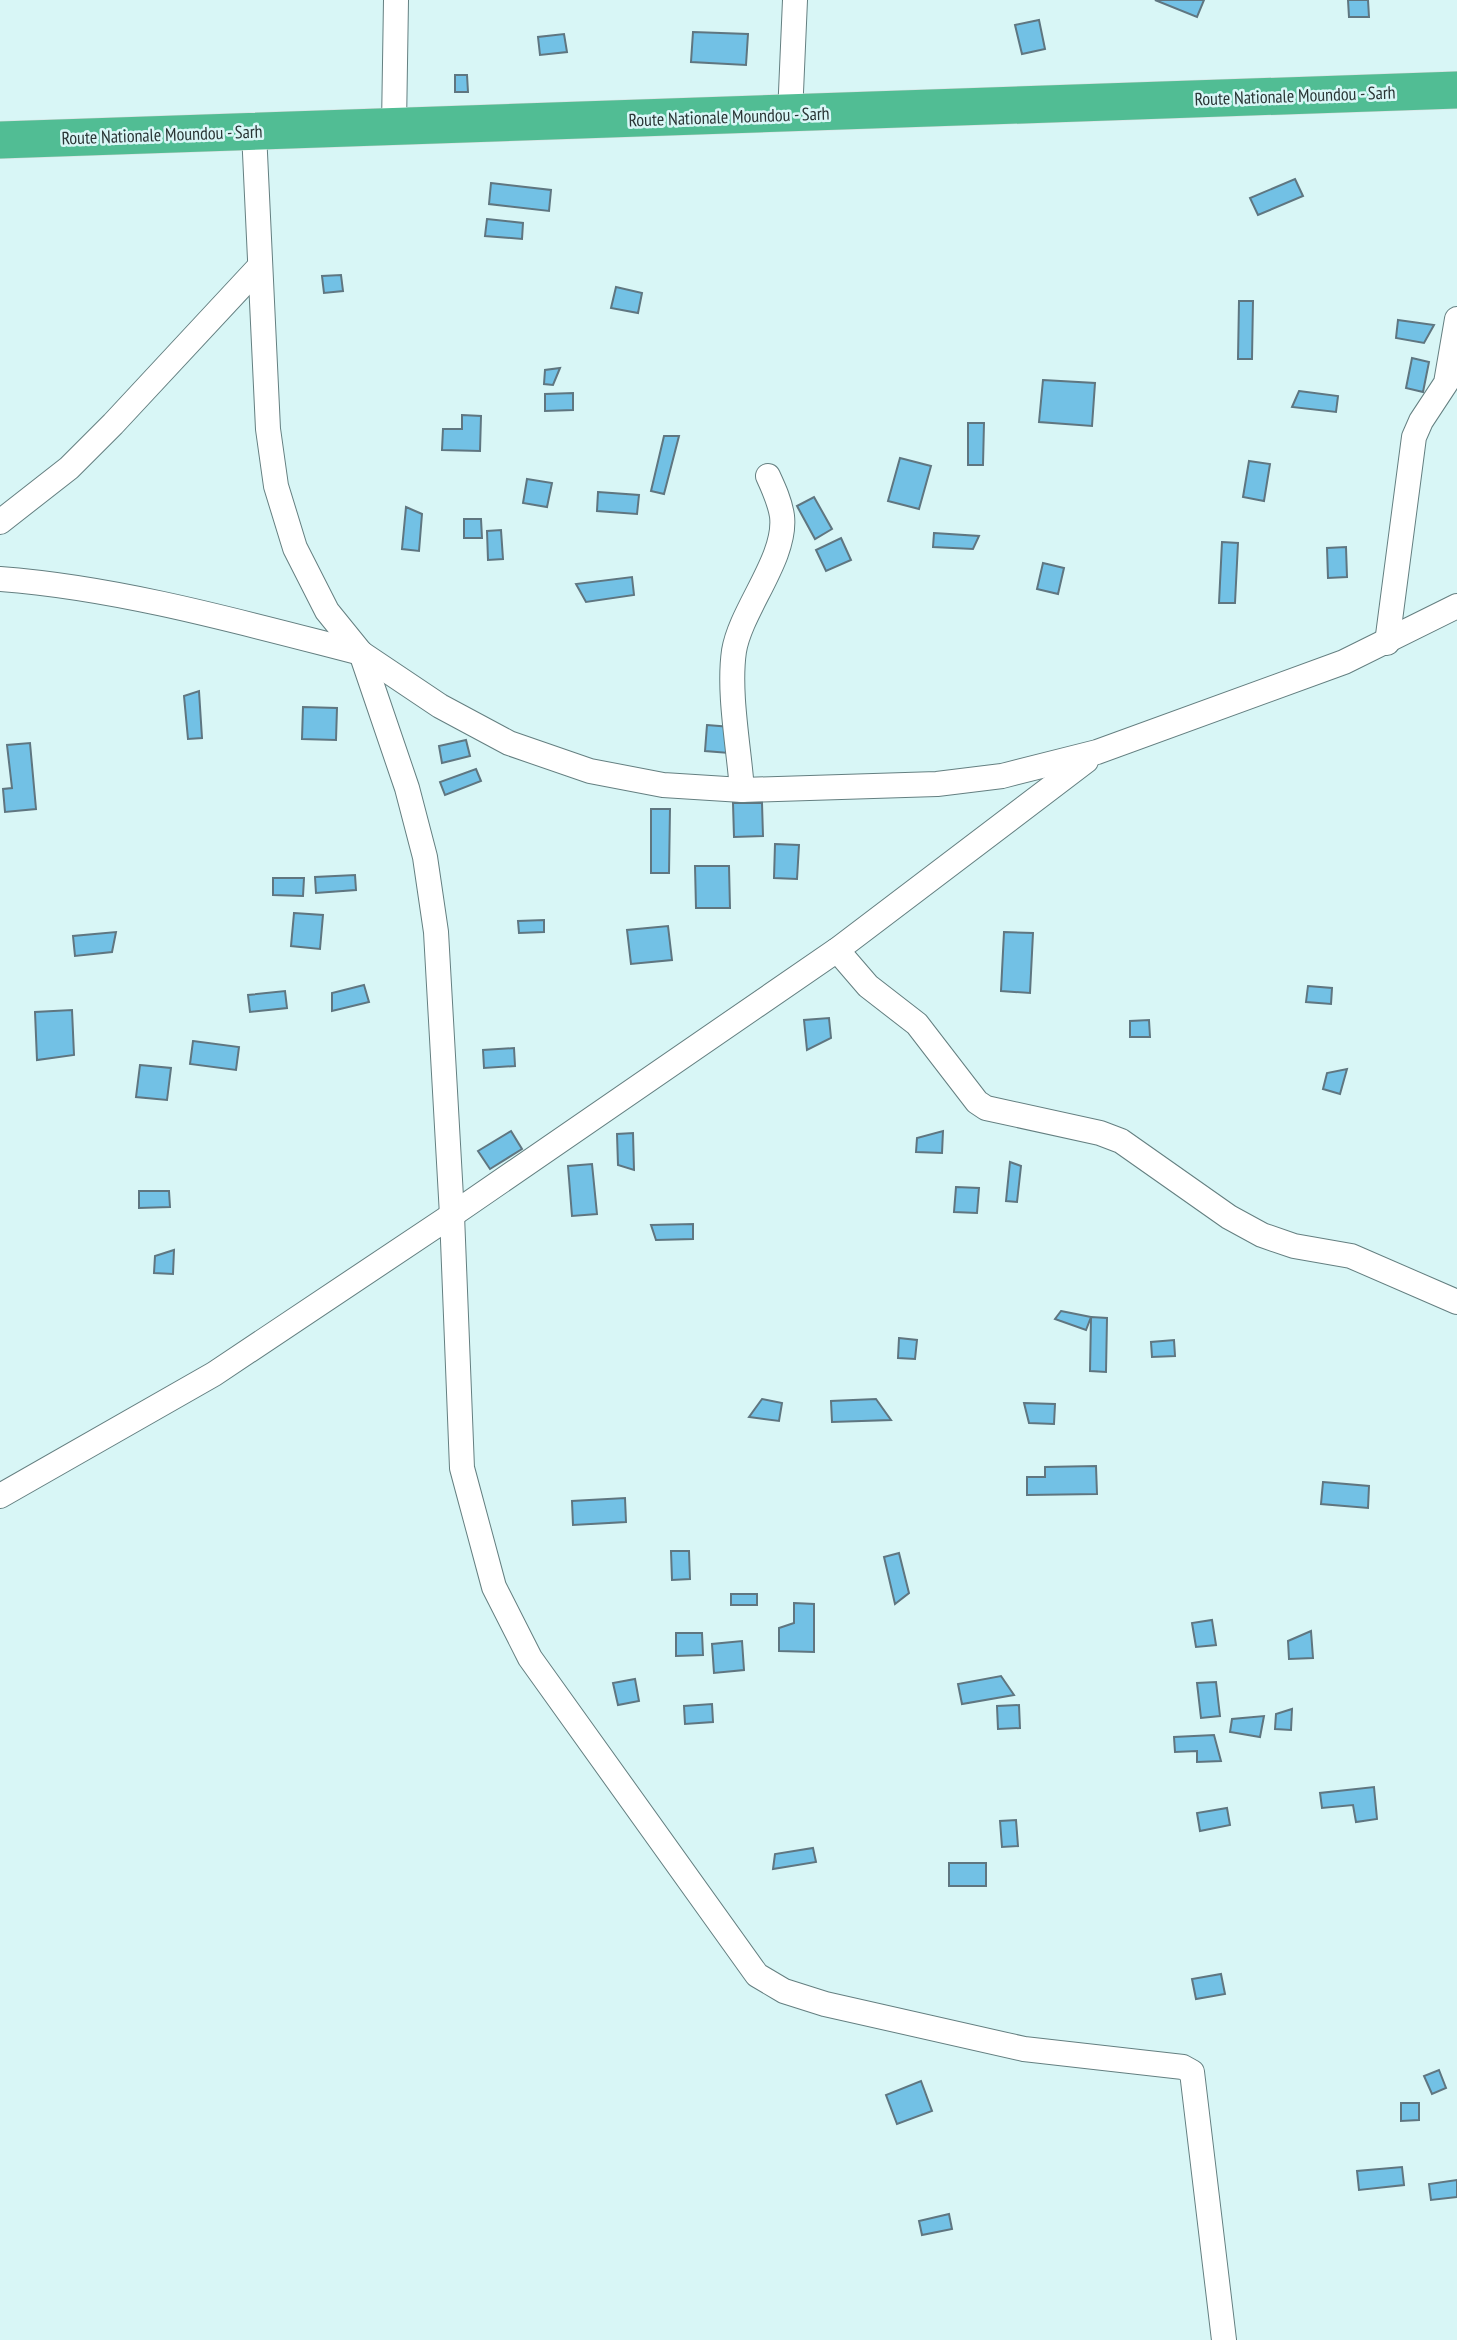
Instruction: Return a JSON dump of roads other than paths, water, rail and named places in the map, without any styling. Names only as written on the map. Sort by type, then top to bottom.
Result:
[{"type":"highway","name":"Route Nationale Moundou - Sarh","points":[[0,140],[790,115],[1457,90]]},
{"type":"street","points":[[394,126],[396,0]]},
{"type":"street","points":[[790,115],[795,0]]},
{"type":"street","points":[[254,132],[268,429],[276,486],[295,548],[327,611],[361,653],[440,706],[509,743],[590,771],[663,785],[742,790],[937,784],[1002,776],[1097,752],[1344,662],[1457,606]]},
{"type":"street","points":[[0,522],[69,468],[260,266]]},
{"type":"street","points":[[1387,643],[1414,437],[1420,421],[1446,383],[1457,319]]},
{"type":"street","points":[[742,790],[733,672],[734,652],[740,630],[780,541],[782,519],[768,476]]},
{"type":"street","points":[[0,579],[99,593],[256,626],[361,653]]},
{"type":"street","points":[[361,653],[407,788],[425,857],[436,932],[452,1215],[462,1468],[494,1587],[530,1658],[757,1975],[769,1983],[825,2004],[1024,2049],[1183,2067],[1192,2072],[1224,2340]]},
{"type":"street","points":[[0,1496],[214,1374],[452,1215],[837,950],[1097,752]]},
{"type":"street","points":[[837,950],[868,986],[917,1024],[977,1102],[986,1108],[1100,1133],[1121,1141],[1229,1217],[1262,1235],[1294,1245],[1351,1256],[1457,1302]]}]
